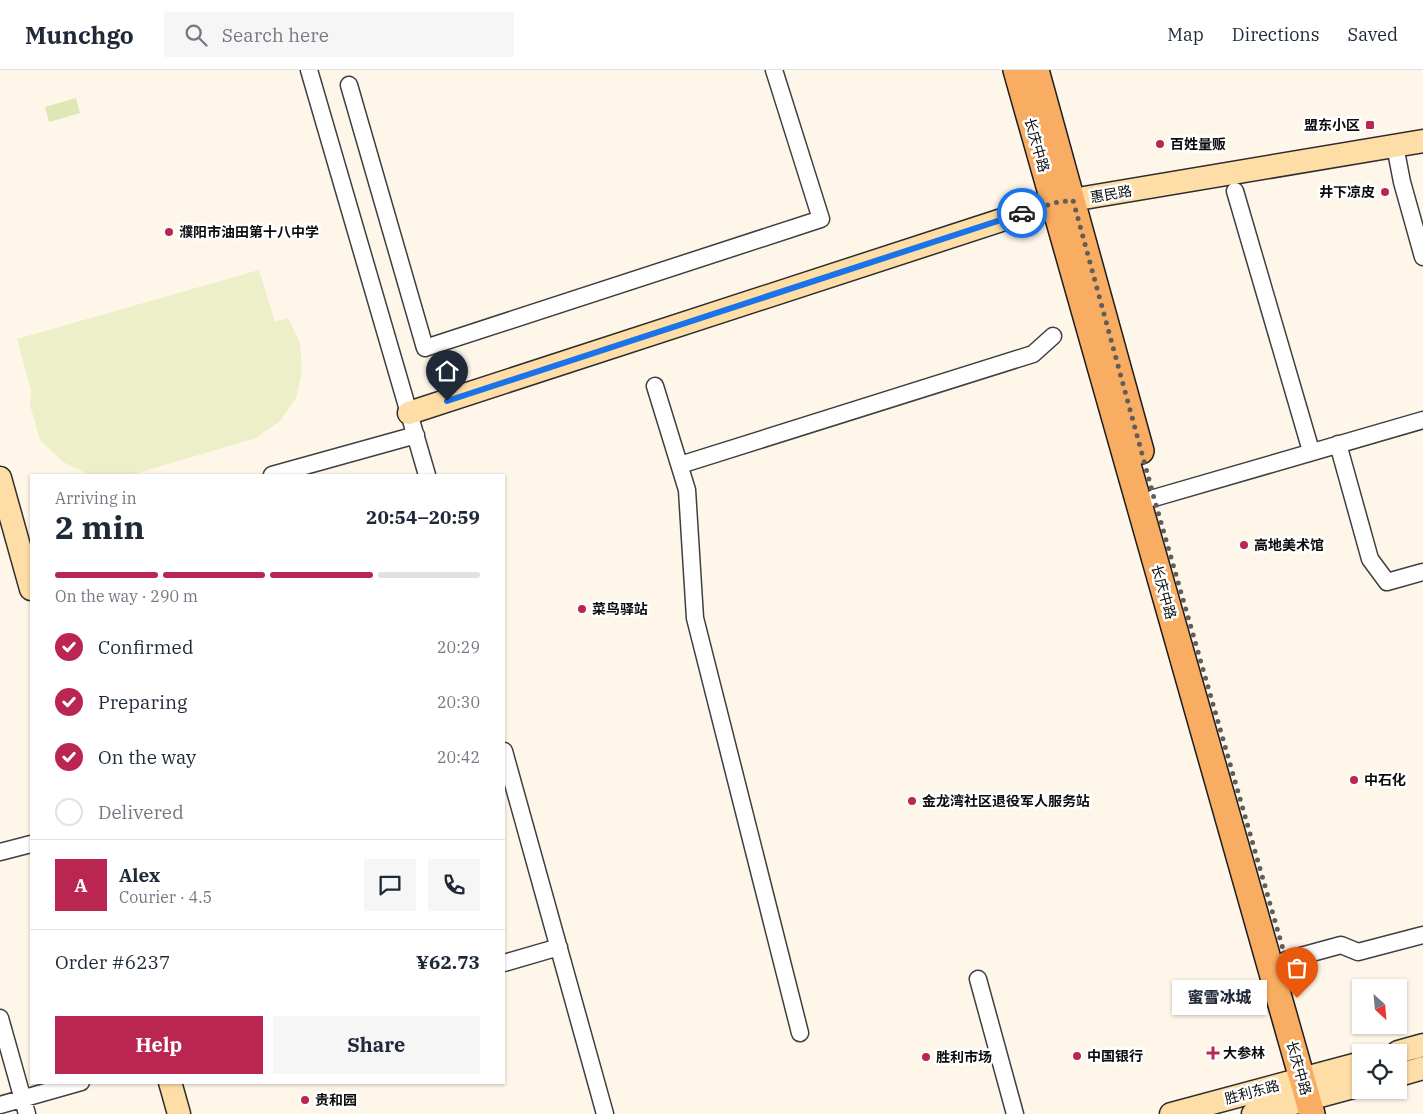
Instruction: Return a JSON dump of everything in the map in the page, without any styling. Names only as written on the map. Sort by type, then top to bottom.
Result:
[{"type":"main road","name":"长庆中路","points":[[1016,70],[1061,195],[1154,498],[1286,960],[1316,1096]]},
{"type":"main road","name":"长庆中路","points":[[1036,70],[1061,195],[1316,1096]]},
{"type":"street","points":[[309,70],[427,474]]},
{"type":"street","points":[[349,85],[425,348],[822,219],[774,70]]},
{"type":"street","name":"惠民路","points":[[409,413],[1061,195],[1423,126]]},
{"type":"street","name":"惠民路","points":[[1061,195],[1423,141]]},
{"type":"street","points":[[1395,146],[1402,182],[1423,257]]},
{"type":"street","points":[[1235,191],[1311,451]]},
{"type":"street","points":[[680,465],[1033,354],[1052,336]]},
{"type":"street","points":[[655,386],[687,490],[694,618],[800,1032]]},
{"type":"street","points":[[1154,498],[1423,420]]},
{"type":"street","points":[[276,474],[416,435]]},
{"type":"street","points":[[1338,444],[1370,559],[1378,572],[1387,582],[1423,572]]},
{"type":"street","points":[[1,485],[25,543],[30,581]]},
{"type":"street","points":[[505,755],[605,1114]]},
{"type":"street","points":[[0,852],[30,844]]},
{"type":"street","points":[[1286,960],[1341,945],[1358,952],[1423,935]]},
{"type":"street","points":[[505,963],[559,947]]},
{"type":"street","points":[[978,979],[1015,1114]]},
{"type":"street","points":[[0,1018],[25,1106]]},
{"type":"street","points":[[1407,1050],[1423,1046]]},
{"type":"street","points":[[1407,1073],[1423,1068]]},
{"type":"street","name":"胜利东路","points":[[1171,1114],[1316,1096],[1352,1070]]},
{"type":"street","points":[[0,1105],[25,1106],[76,1084]]},
{"type":"street","points":[[171,1084],[179,1114]]},
{"type":"street","name":"胜利东路","points":[[1253,1114],[1352,1087]]},
{"type":"green space","points":[[76,98],[80,113],[49,122],[45,107]]},
{"type":"green space","points":[[259,270],[275,322],[288,318],[300,343],[302,371],[296,398],[280,421],[256,438],[134,474],[88,474],[63,462],[40,440],[30,405],[31,390],[17,339]]},
{"type":"way so far","points":[[1022,213],[1054,203],[1073,200],[1154,498],[1297,998]]},
{"type":"place","name":"盟东小区","points":[[1370,125]]},
{"type":"place","name":"百姓量贩","points":[[1160,144]]},
{"type":"place","name":"井下凉皮","points":[[1385,192]]},
{"type":"place","name":"濮阳市油田第十八中学","points":[[169,232]]},
{"type":"place","name":"高地美术馆","points":[[1244,545]]},
{"type":"place","name":"菜鸟驿站","points":[[582,609]]},
{"type":"place","name":"中石化","points":[[1354,780]]},
{"type":"place","name":"金龙湾社区退役军人服务站","points":[[912,801]]},
{"type":"place","name":"蜜雪冰城","points":[[1297,998]]},
{"type":"place","name":"大参林","points":[[1213,1053]]},
{"type":"place","name":"中国银行","points":[[1077,1056]]},
{"type":"place","name":"胜利市场","points":[[926,1057]]},
{"type":"place","name":"贵和园","points":[[305,1100]]},
{"type":"route","points":[[447,401],[1022,213]]}]
